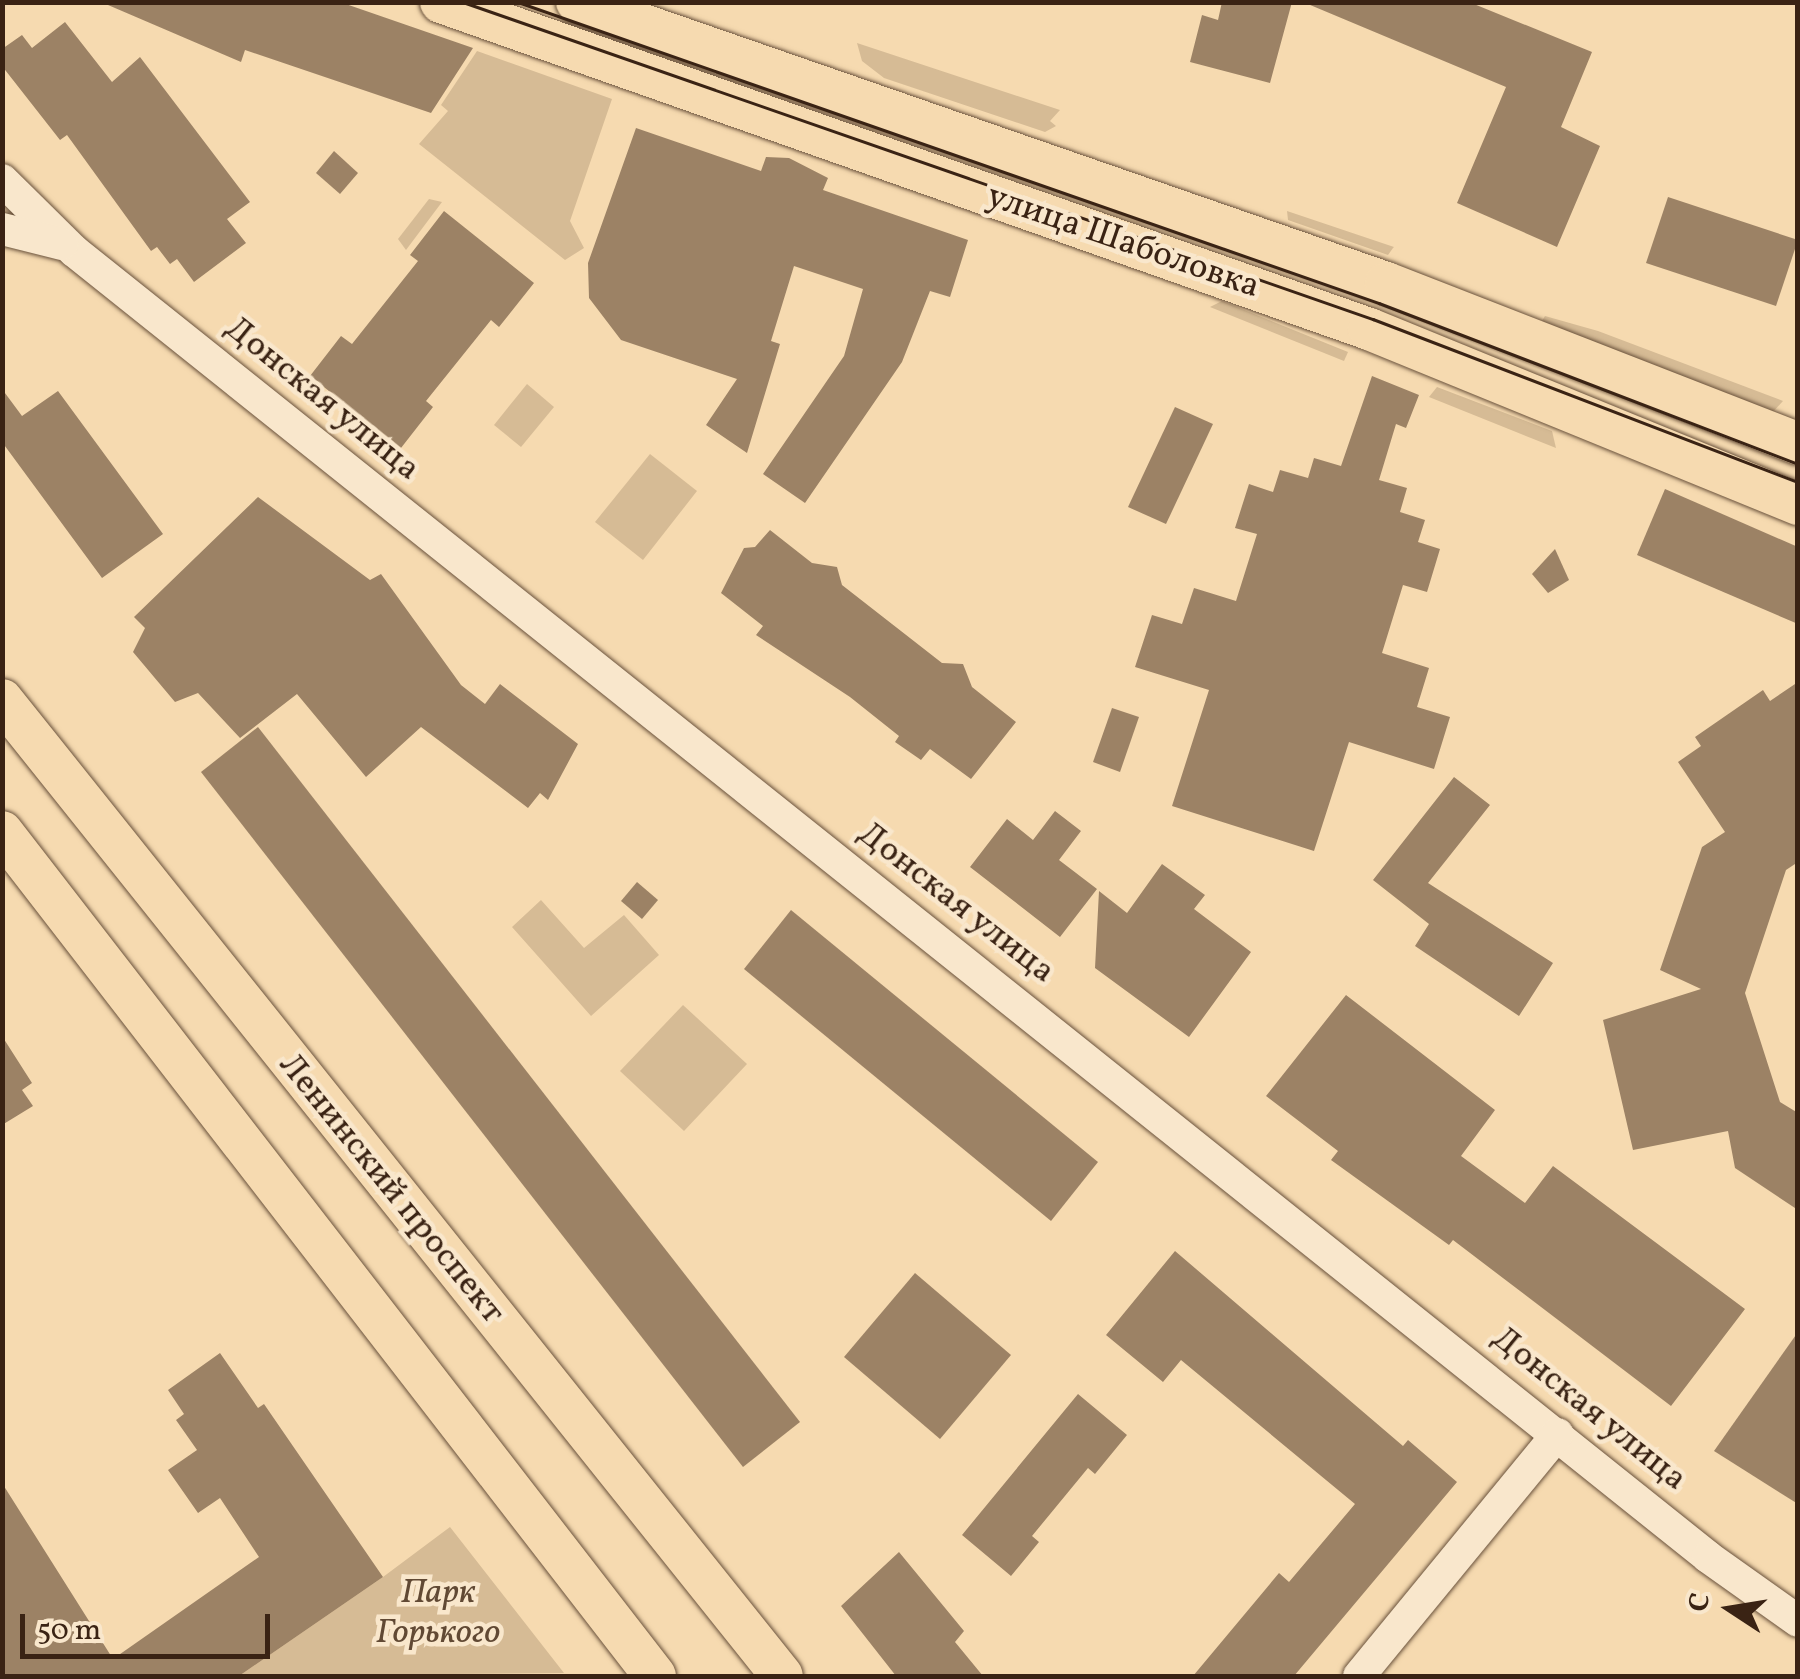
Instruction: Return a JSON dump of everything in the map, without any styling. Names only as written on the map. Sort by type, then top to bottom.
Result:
[{"type":"main road","name":"улица Шаболовка","points":[[441,2],[1370,329],[1798,504]]},
{"type":"main road","name":"улица Шаболовка","points":[[577,2],[1386,283],[1798,444]]},
{"type":"main road","name":"Ленинский проспект","points":[[2,700],[782,1676]]},
{"type":"main road","points":[[2,832],[655,1676]]},
{"type":"street","name":"Донская улица","points":[[2,180],[66,246],[1798,1621]]},
{"type":"street","name":"Донская улица","points":[[2,229],[66,246]]},
{"type":"street","points":[[1359,1676],[1558,1434]]},
{"type":"green space","points":[[857,43],[1060,110],[1050,121],[1056,126],[1045,132],[884,78],[862,61]]},
{"type":"green space","points":[[477,51],[612,99],[570,221],[584,248],[565,260],[419,144],[448,111],[441,105]]},
{"type":"green space","points":[[429,199],[442,202],[406,250],[398,239]]},
{"type":"green space","points":[[1287,211],[1394,247],[1388,255],[1288,220]]},
{"type":"green space","points":[[1222,301],[1348,352],[1344,361],[1210,307]]},
{"type":"green space","points":[[1545,316],[1598,331],[1783,401],[1771,414],[1542,321]]},
{"type":"green space","points":[[527,384],[554,407],[521,447],[494,425]]},
{"type":"green space","points":[[1437,387],[1552,431],[1556,448],[1429,397]]},
{"type":"green space","points":[[650,454],[697,491],[643,560],[595,522]]},
{"type":"green space","points":[[541,900],[584,948],[624,915],[659,955],[591,1016],[512,927]]},
{"type":"green space","points":[[683,1005],[747,1064],[684,1131],[620,1071]]},
{"type":"green space","name":"Парк Горького","points":[[450,1527],[564,1673],[239,1676],[383,1577]]},
{"type":"building","points":[[101,2],[340,2],[473,48],[431,113],[245,50],[241,62]]},
{"type":"building","points":[[1222,2],[1292,2],[1270,83],[1190,62],[1202,15],[1218,20]]},
{"type":"building","points":[[1303,2],[1469,2],[1592,52],[1561,127],[1600,146],[1557,247],[1457,203],[1506,87]]},
{"type":"building","points":[[65,22],[112,82],[140,57],[250,202],[227,219],[246,243],[194,282],[177,259],[170,264],[157,247],[151,251],[67,135],[60,140],[2,66],[2,49],[22,35],[32,48]]},
{"type":"building","points":[[636,128],[761,171],[766,157],[789,158],[828,178],[823,190],[968,240],[950,297],[930,291],[902,362],[805,503],[763,474],[844,356],[863,289],[794,266],[771,341],[780,344],[747,453],[706,425],[737,379],[621,340],[589,298],[588,263]]},
{"type":"building","points":[[334,151],[358,173],[340,194],[316,173]]},
{"type":"building","points":[[1668,197],[1798,240],[1776,306],[1646,263]]},
{"type":"building","points":[[444,211],[534,283],[499,327],[491,320],[426,401],[433,407],[401,448],[310,376],[341,336],[352,344],[418,261],[410,255]]},
{"type":"building","points":[[1372,376],[1419,395],[1406,428],[1396,424],[1379,480],[1407,488],[1400,512],[1425,520],[1418,542],[1440,549],[1427,592],[1403,585],[1382,653],[1429,668],[1417,707],[1450,717],[1434,769],[1349,742],[1314,851],[1172,806],[1209,690],[1135,667],[1152,615],[1182,624],[1194,588],[1236,601],[1257,534],[1235,528],[1249,484],[1273,492],[1280,470],[1308,478],[1314,458],[1341,466]]},
{"type":"building","points":[[2,389],[22,416],[58,391],[163,534],[102,578],[2,442]]},
{"type":"building","points":[[1175,407],[1213,424],[1166,524],[1128,507]]},
{"type":"building","points":[[1665,489],[1798,547],[1798,624],[1637,555]]},
{"type":"building","points":[[258,497],[370,580],[381,574],[461,685],[485,704],[500,684],[578,744],[548,800],[540,793],[528,808],[421,727],[366,777],[297,694],[240,738],[198,693],[175,702],[133,652],[145,628],[134,617]]},
{"type":"building","points":[[770,530],[812,563],[837,567],[842,585],[942,663],[963,664],[972,687],[1016,722],[971,779],[930,749],[921,760],[895,742],[899,736],[850,697],[756,635],[763,626],[721,593],[744,548],[755,547]]},
{"type":"building","points":[[1555,549],[1569,580],[1548,593],[1532,574]]},
{"type":"building","points":[[1798,682],[1798,862],[1786,870],[1745,993],[1780,1102],[1798,1113],[1798,1210],[1735,1168],[1728,1131],[1633,1150],[1603,1020],[1701,989],[1660,970],[1702,847],[1725,832],[1678,762],[1701,746],[1695,737],[1763,690],[1770,701]]},
{"type":"building","points":[[1112,708],[1139,717],[1120,772],[1093,762]]},
{"type":"building","points":[[258,727],[800,1422],[743,1467],[201,772]]},
{"type":"building","points":[[1454,777],[1490,805],[1428,883],[1553,963],[1519,1016],[1415,946],[1429,924],[1373,880]]},
{"type":"building","points":[[1055,811],[1081,831],[1059,860],[1097,889],[1060,937],[970,867],[1007,819],[1033,840]]},
{"type":"building","points":[[1162,864],[1205,895],[1194,909],[1251,952],[1189,1037],[1095,968],[1099,891],[1127,913]]},
{"type":"building","points":[[637,882],[658,900],[642,919],[621,901]]},
{"type":"building","points":[[791,910],[1098,1162],[1051,1221],[744,969]]},
{"type":"building","points":[[1346,995],[1495,1110],[1461,1156],[1525,1203],[1553,1166],[1745,1309],[1671,1406],[1453,1240],[1449,1245],[1331,1160],[1338,1151],[1266,1096]]},
{"type":"building","points":[[2,1036],[32,1083],[22,1090],[33,1106],[2,1125]]},
{"type":"building","points":[[1175,1251],[1403,1446],[1408,1440],[1457,1482],[1294,1676],[1193,1676],[1279,1573],[1289,1582],[1355,1504],[1181,1360],[1163,1382],[1106,1335]]},
{"type":"building","points":[[915,1273],[1011,1355],[940,1439],[844,1357]]},
{"type":"building","points":[[1798,1332],[1798,1504],[1714,1451]]},
{"type":"building","points":[[220,1353],[258,1408],[264,1404],[383,1577],[239,1676],[2,1676],[2,1483],[113,1659],[259,1557],[220,1498],[198,1513],[168,1470],[197,1450],[176,1420],[184,1414],[168,1390]]},
{"type":"building","points":[[1078,1394],[1127,1435],[1095,1474],[1088,1468],[1032,1536],[1039,1542],[1011,1576],[962,1535]]},
{"type":"building","points":[[899,1552],[964,1631],[955,1642],[983,1676],[896,1676],[841,1606]]},
{"type":"tram line","points":[[463,2],[1373,319],[1798,482]]},
{"type":"tram line","points":[[518,2],[1379,303],[1798,464]]}]
